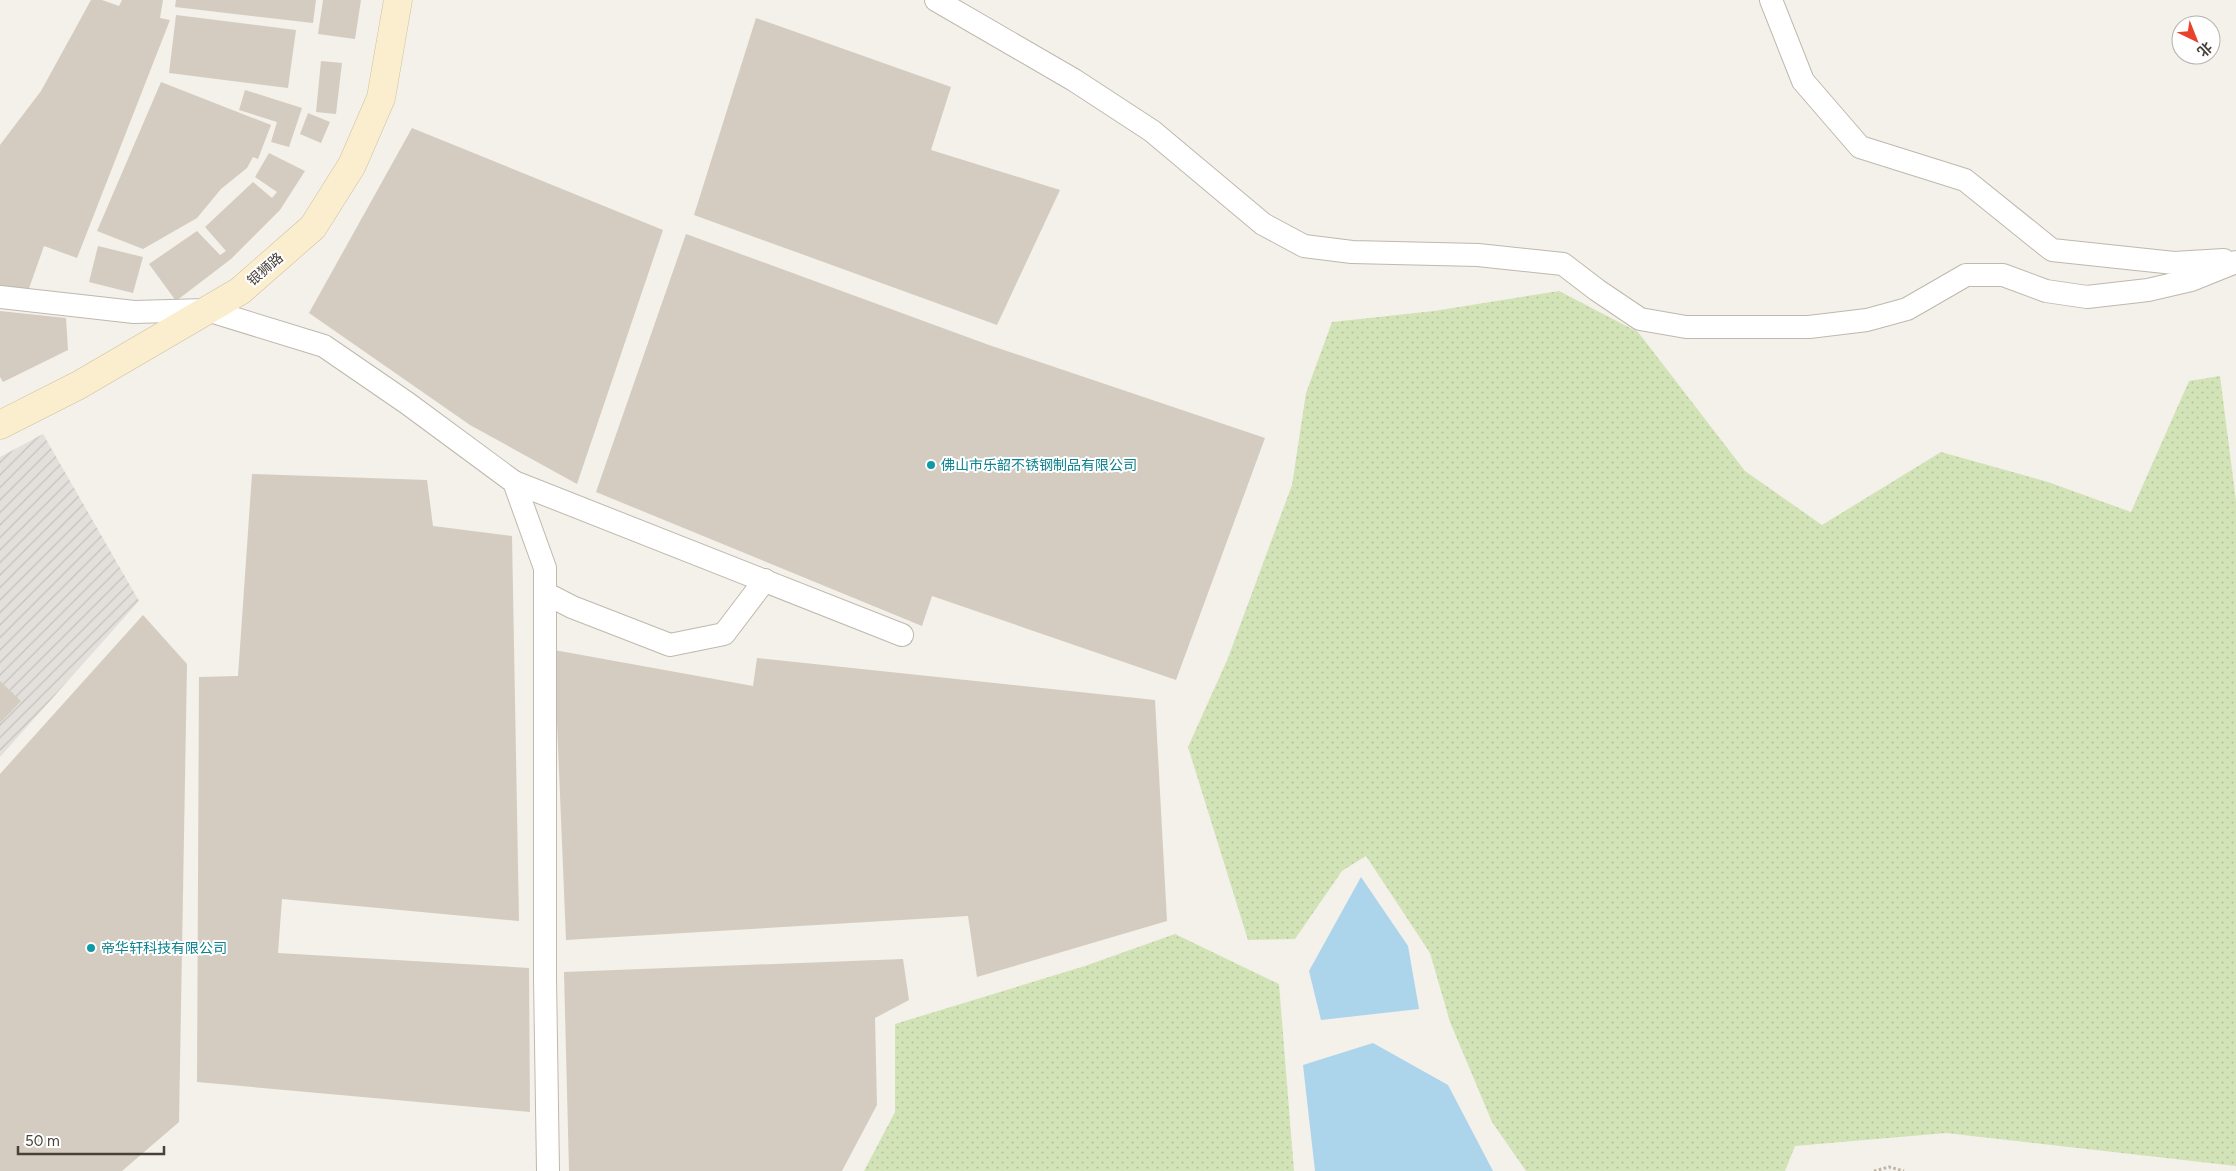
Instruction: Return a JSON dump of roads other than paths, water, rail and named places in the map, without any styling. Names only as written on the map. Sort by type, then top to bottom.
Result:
[{"type":"main road","name":"银狮路","points":[[0,425],[79,385],[240,291],[313,227],[352,165],[381,98],[398,0]]},
{"type":"street","points":[[936,0],[1074,80],[1152,131],[1263,224],[1304,246],[1352,252],[1478,256],[1563,264],[1597,290],[1640,318],[1686,327],[1808,327],[1867,320],[1907,308],[1966,275],[2003,275],[2046,291],[2087,297],[2148,290],[2182,282],[2236,261]]},
{"type":"street","points":[[1771,0],[1803,81],[1860,147],[1965,180],[2052,250],[2174,263],[2236,261]]},
{"type":"street","points":[[0,297],[134,312],[207,310],[324,346],[407,403],[514,482],[902,635]]},
{"type":"street","points":[[514,482],[545,568],[545,978],[548,1171]]},
{"type":"street","points":[[545,593],[572,607],[670,645],[724,634],[765,580]]},
{"type":"water","points":[[1361,877],[1408,946],[1419,1009],[1321,1020],[1309,971]]},
{"type":"water","points":[[1373,1043],[1448,1085],[1493,1171],[1315,1171],[1303,1065]]},
{"type":"place","name":"佛山市乐韶不锈钢制品有限公司","points":[[931,465]]},
{"type":"place","name":"帝华轩科技有限公司","points":[[91,948]]}]
